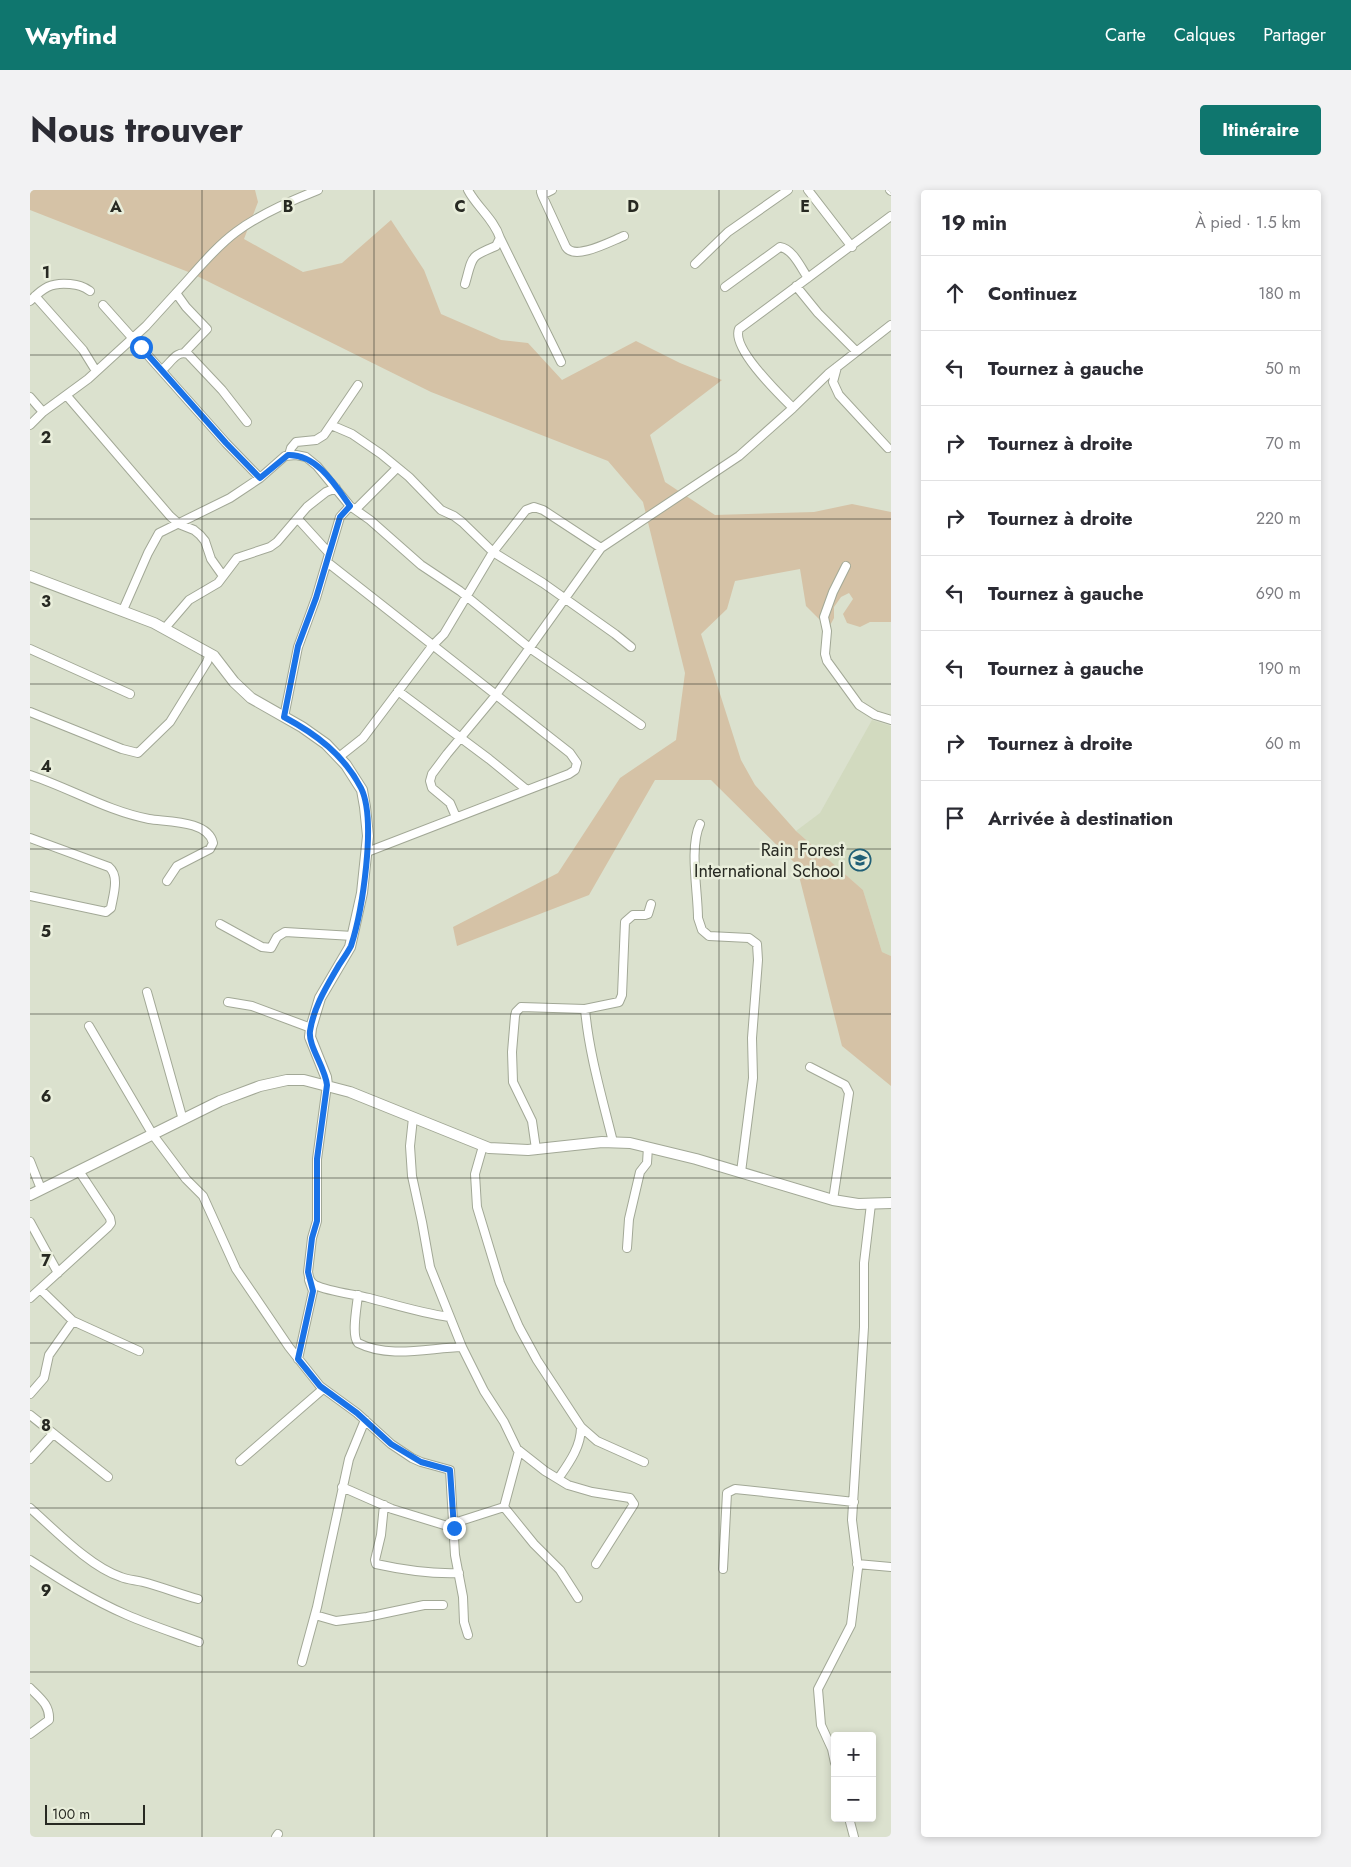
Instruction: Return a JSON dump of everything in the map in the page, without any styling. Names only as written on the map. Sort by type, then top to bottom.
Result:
[{"type":"street","points":[[30,425],[43,412],[67,396],[133,337],[220,245],[236,232],[270,211],[318,190]]},
{"type":"street","points":[[468,190],[488,216],[500,238],[561,362]]},
{"type":"street","points":[[552,190],[541,192],[568,250],[580,253],[624,236]]},
{"type":"street","points":[[695,264],[728,232],[788,190]]},
{"type":"street","points":[[808,190],[852,247]]},
{"type":"street","points":[[793,408],[765,379],[743,349],[737,334],[743,326],[852,247],[891,216]]},
{"type":"street","points":[[465,284],[474,257],[478,253],[496,246],[500,238]]},
{"type":"street","points":[[725,287],[780,247],[790,252],[808,278]]},
{"type":"street","points":[[90,291],[81,286],[55,283],[33,298],[83,350],[96,371]]},
{"type":"street","points":[[796,286],[818,313],[856,351]]},
{"type":"street","points":[[162,370],[178,354],[185,352],[207,329],[186,307],[176,293]]},
{"type":"street","points":[[103,305],[260,478]]},
{"type":"street","points":[[456,817],[450,803],[432,788],[430,781],[432,774],[530,650],[601,548],[740,456],[856,351],[891,325]]},
{"type":"street","points":[[185,352],[194,358],[247,422]]},
{"type":"street","points":[[837,368],[833,382],[839,395],[888,448]]},
{"type":"street","points":[[123,610],[154,540],[164,530],[230,498],[260,478],[288,455],[296,442],[320,439],[358,385]]},
{"type":"street","points":[[67,396],[179,524],[194,530],[200,535],[205,541],[211,559],[223,576]]},
{"type":"street","points":[[30,398],[43,412]]},
{"type":"street","points":[[331,425],[352,434],[381,454],[441,510],[462,522],[493,552],[566,598],[631,647]]},
{"type":"street","points":[[288,455],[306,457],[325,474],[353,508],[421,565],[460,591],[530,650],[641,726]]},
{"type":"street","points":[[284,717],[298,646],[316,598],[340,517],[353,508],[397,468]]},
{"type":"street","points":[[165,628],[189,600],[213,587],[237,558],[270,547],[277,542],[307,507],[326,492],[336,488]]},
{"type":"street","points":[[339,757],[363,738],[433,645],[444,634],[493,552],[526,510],[534,507],[542,510],[601,548]]},
{"type":"street","points":[[298,519],[330,552]]},
{"type":"street","points":[[327,562],[570,753],[575,759],[576,766],[573,772],[367,852]]},
{"type":"street","points":[[846,566],[824,618],[828,638],[825,654],[827,661],[859,705],[876,715],[891,720]]},
{"type":"street","points":[[30,576],[123,610],[165,628],[214,656],[234,682],[251,698],[302,727],[326,744],[346,765],[362,790],[366,816],[367,852],[362,893],[353,936],[350,947],[320,998],[311,1028],[310,1037],[324,1071],[327,1085],[317,1159],[318,1208],[308,1272],[313,1291],[298,1359]]},
{"type":"street","points":[[30,649],[130,694]]},
{"type":"street","points":[[30,712],[114,746],[138,753],[170,722],[210,654]]},
{"type":"street","points":[[398,691],[527,790]]},
{"type":"street","points":[[30,775],[74,791],[116,810],[156,820],[189,824],[209,834],[213,843],[210,848],[178,866],[167,881]]},
{"type":"street","points":[[700,824],[697,830],[695,855],[700,926],[705,934],[709,936],[749,938],[757,944],[757,978],[752,1038],[753,1078],[741,1172]]},
{"type":"street","points":[[30,838],[109,868],[115,874],[111,908],[108,912],[30,896]]},
{"type":"street","points":[[536,1149],[532,1121],[513,1082],[514,1016],[522,1008],[585,1009],[616,1004],[622,1000],[625,922],[632,915],[645,916],[648,914],[651,904]]},
{"type":"street","points":[[220,924],[267,948],[271,948],[277,937],[285,932],[353,936]]},
{"type":"street","points":[[147,992],[183,1120]]},
{"type":"street","points":[[228,1002],[252,1006],[311,1028]]},
{"type":"street","points":[[585,1009],[592,1059],[613,1142]]},
{"type":"street","points":[[89,1026],[153,1135],[186,1179],[203,1196],[236,1269],[298,1359],[323,1389],[365,1420],[391,1444],[421,1462],[450,1470],[455,1555],[463,1597],[464,1622],[468,1635]]},
{"type":"street","points":[[810,1066],[844,1085],[849,1093],[833,1200]]},
{"type":"street","points":[[30,1195],[220,1102],[269,1084],[286,1080],[304,1080],[350,1092],[483,1146],[502,1149],[536,1149],[613,1142],[648,1147],[741,1172],[833,1200],[858,1204],[891,1203]]},
{"type":"street","points":[[413,1118],[410,1146],[412,1176],[430,1268],[462,1347],[484,1391],[504,1422],[519,1451],[545,1471],[568,1485],[592,1492],[630,1498],[634,1504],[596,1564]]},
{"type":"street","points":[[483,1146],[474,1174],[477,1207],[500,1284],[518,1326],[537,1360],[581,1427],[597,1441],[644,1462]]},
{"type":"street","points":[[627,1248],[628,1223],[640,1172],[647,1163],[648,1147]]},
{"type":"street","points":[[30,1162],[41,1189]]},
{"type":"street","points":[[30,1298],[108,1228],[111,1222],[79,1171]]},
{"type":"street","points":[[831,1747],[822,1725],[818,1689],[851,1625],[857,1564],[852,1520],[864,1327],[864,1263],[871,1204]]},
{"type":"street","points":[[30,1222],[58,1273]]},
{"type":"street","points":[[309,1280],[321,1286],[416,1312],[449,1317]]},
{"type":"street","points":[[40,1289],[73,1321],[139,1351]]},
{"type":"street","points":[[358,1295],[355,1340],[363,1345],[398,1352],[462,1347]]},
{"type":"street","points":[[30,1394],[44,1378],[50,1355],[73,1321]]},
{"type":"street","points":[[240,1462],[323,1389]]},
{"type":"street","points":[[30,1415],[108,1477]]},
{"type":"street","points":[[302,1662],[334,1533],[349,1459],[365,1420]]},
{"type":"street","points":[[558,1479],[570,1461],[581,1438],[581,1427]]},
{"type":"street","points":[[30,1459],[53,1434]]},
{"type":"street","points":[[504,1507],[519,1451]]},
{"type":"street","points":[[342,1487],[384,1505],[445,1526],[454,1526],[504,1507]]},
{"type":"street","points":[[723,1569],[727,1492],[735,1489],[854,1502]]},
{"type":"street","points":[[384,1505],[381,1535],[375,1560],[376,1564],[407,1570],[459,1574]]},
{"type":"street","points":[[504,1507],[534,1544],[560,1570],[578,1598]]},
{"type":"street","points":[[30,1508],[67,1541],[101,1567],[120,1577],[144,1582],[166,1591],[198,1599]]},
{"type":"street","points":[[30,1560],[66,1584],[94,1599],[127,1615],[199,1642]]},
{"type":"street","points":[[857,1564],[891,1567]]},
{"type":"street","points":[[315,1615],[336,1620],[367,1617],[424,1606],[443,1605]]},
{"type":"street","points":[[30,1688],[46,1704],[50,1711],[50,1720],[30,1734]]},
{"type":"street","points":[[849,1822],[854,1837]]},
{"type":"shaded area","points":[[30,190],[255,190],[258,202],[244,239],[303,272],[342,263],[391,220],[424,270],[441,314],[501,340],[528,343],[562,380],[636,341],[680,363],[722,380],[650,435],[665,482],[715,515],[814,512],[852,504],[891,512],[891,622],[870,622],[860,627],[847,623],[843,614],[853,599],[849,593],[841,597],[834,607],[834,618],[827,631],[826,626],[806,606],[800,569],[735,581],[727,609],[701,634],[741,760],[755,785],[796,831],[863,890],[882,952],[891,956],[891,1086],[842,1046],[796,864],[711,780],[655,780],[589,895],[457,946],[453,927],[558,873],[620,778],[676,740],[685,673],[643,502],[608,461],[431,392],[191,273],[30,210]]},
{"type":"shaded area","name":"Rain Forest International School","points":[[872,720],[891,726],[891,956],[882,952],[863,890],[796,831],[820,813]]},
{"type":"place","name":"Rain Forest International School","points":[[860,860]]},
{"type":"route","points":[[141,347],[226,443],[260,478],[285,456],[296,455],[306,457],[325,474],[350,506],[340,517],[316,598],[298,646],[284,717],[326,744],[346,765],[362,790],[368,836],[362,893],[350,947],[320,998],[311,1028],[310,1037],[326,1077],[327,1085],[317,1159],[317,1221],[312,1238],[308,1272],[313,1291],[298,1359],[320,1386],[357,1413],[391,1444],[421,1462],[450,1470],[452,1473],[454,1528]]}]
